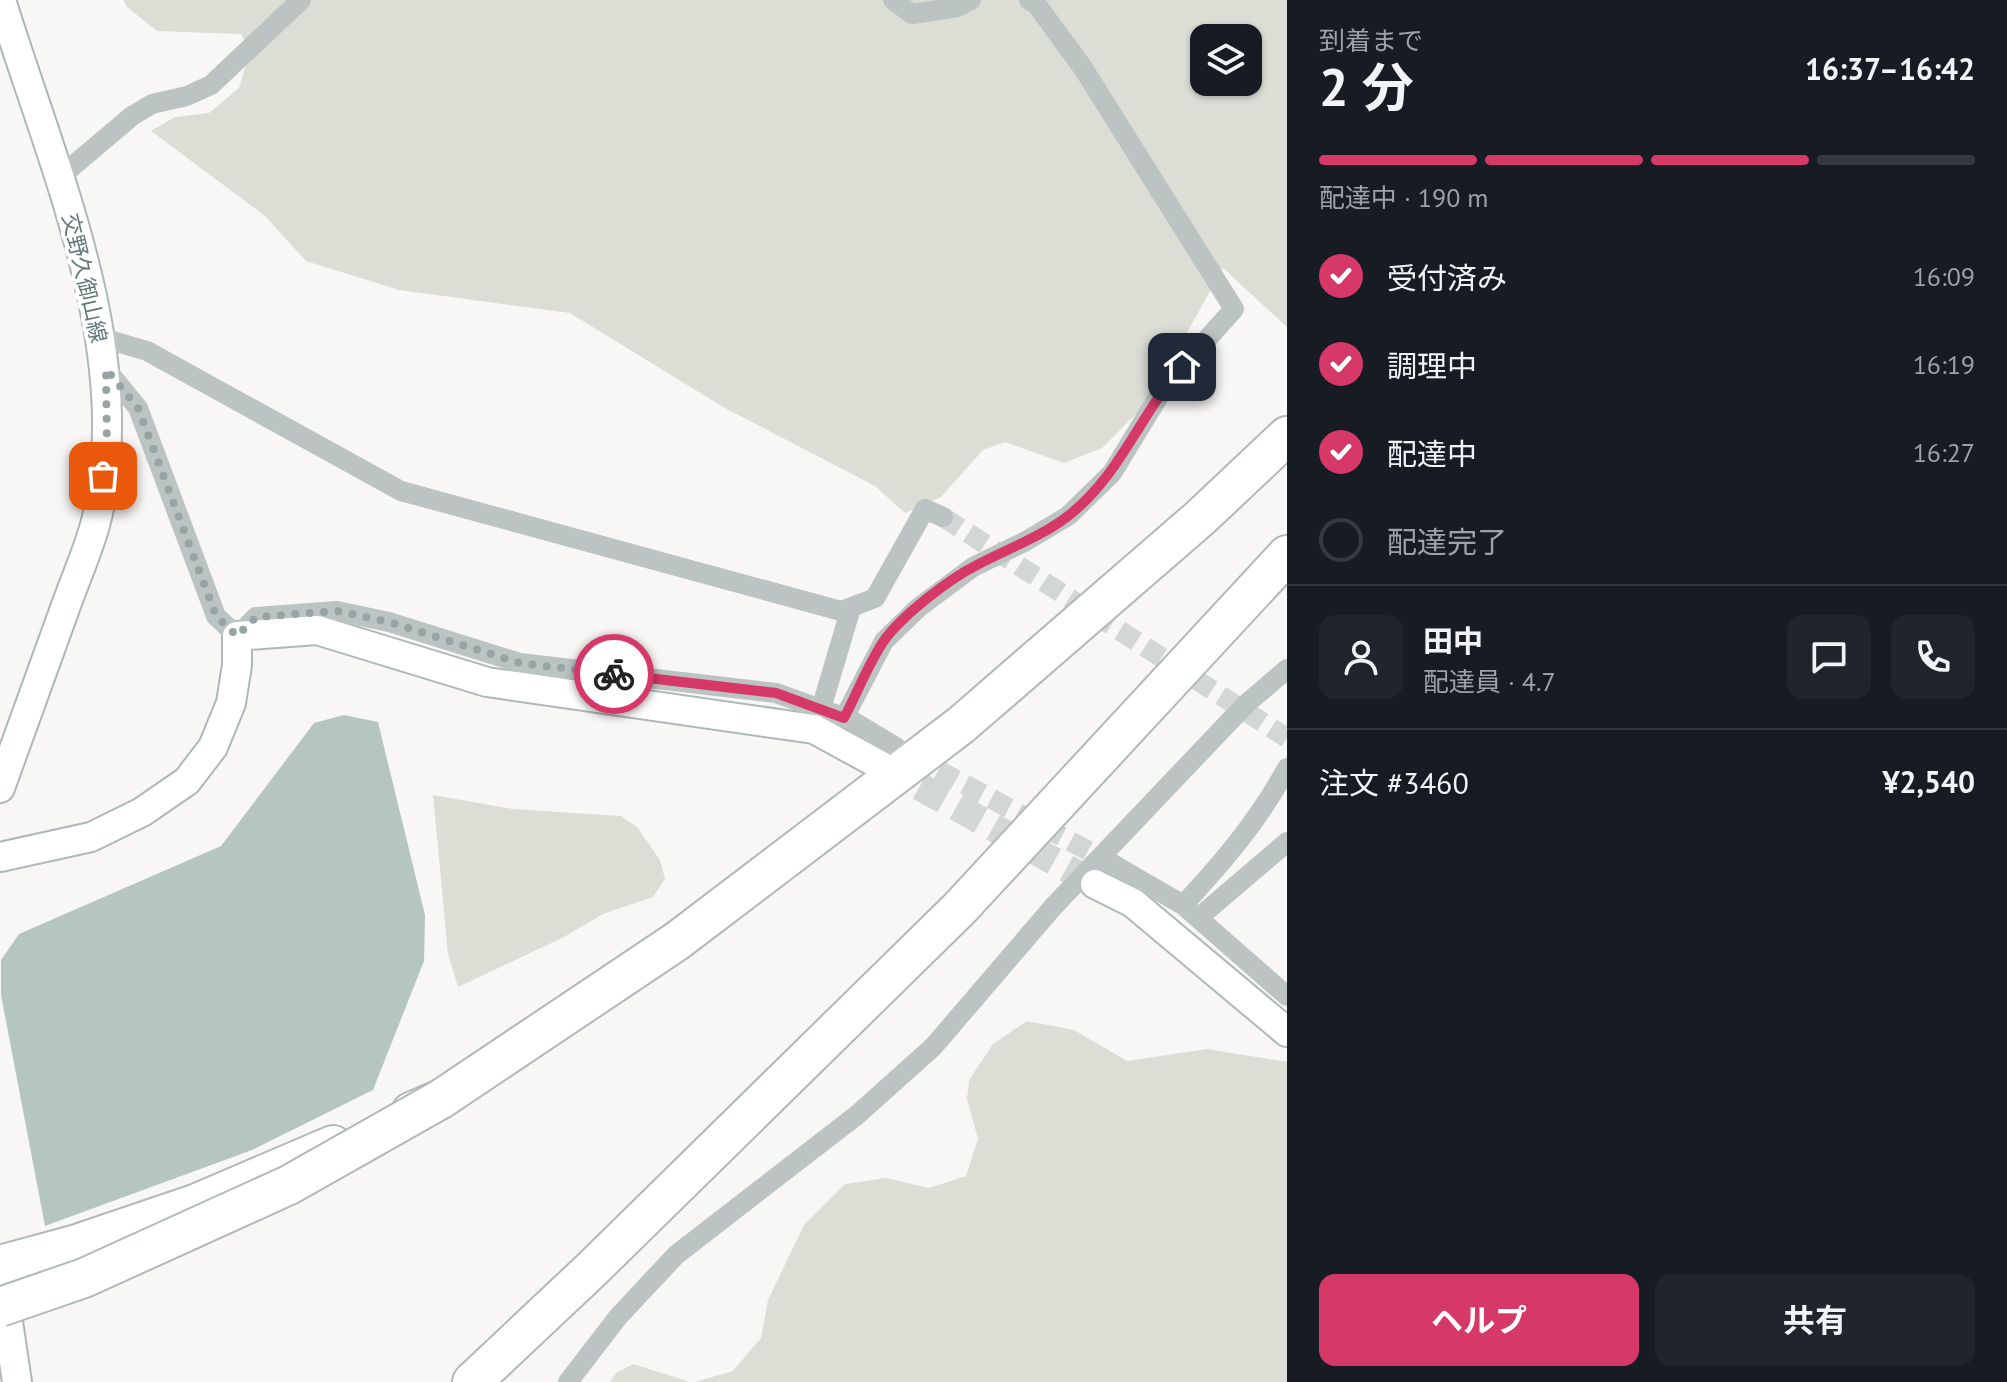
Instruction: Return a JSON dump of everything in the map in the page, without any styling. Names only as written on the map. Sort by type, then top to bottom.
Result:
[{"type":"highway","points":[[0,1307],[84,1278],[289,1185],[441,1099],[677,941],[961,725],[1200,518],[1287,436]]},
{"type":"highway","points":[[472,1382],[591,1270],[960,908],[1287,555]]},
{"type":"highway","points":[[0,1267],[195,1204],[441,1099]]},
{"type":"highway","points":[[463,1382],[591,1270]]},
{"type":"street","name":"交野久御山線","points":[[0,788],[95,524],[107,452],[106,369],[99,337],[61,176],[1,0]]},
{"type":"street","points":[[61,176],[132,116],[152,104],[187,96],[211,85],[301,0]]},
{"type":"street","points":[[893,0],[912,14],[958,7],[971,0]]},
{"type":"street","points":[[844,718],[884,641],[918,608],[973,567],[1068,516],[1112,473],[1165,386],[1234,309],[1083,68],[1037,5],[1029,0]]},
{"type":"street","points":[[99,337],[147,351],[401,491],[841,611],[875,598],[925,509],[943,517]]},
{"type":"street","points":[[106,369],[138,408],[216,616],[237,636],[317,630],[487,682],[814,729],[888,756]]},
{"type":"street","points":[[821,709],[851,608]]},
{"type":"street","points":[[0,857],[91,837],[142,812],[187,781],[213,747],[231,703],[237,665],[237,636],[256,617],[337,611],[389,622],[520,663],[776,693],[844,718],[888,756]]},
{"type":"street","points":[[568,1382],[618,1317],[676,1255],[857,1115],[933,1047],[1053,907],[1246,704],[1287,669]]},
{"type":"street","points":[[1190,911],[1265,809],[1287,768]]},
{"type":"street","points":[[1190,911],[1287,842]]},
{"type":"street","points":[[1102,873],[1190,911],[1287,996]]},
{"type":"street","points":[[1102,873],[1133,903],[1287,1032]]},
{"type":"street","points":[[0,1267],[17,1382]]},
{"type":"shaded area","points":[[123,0],[1287,0],[1287,327],[1223,268],[1149,401],[1102,448],[1064,463],[1005,442],[983,450],[941,497],[905,513],[875,486],[723,407],[570,313],[399,290],[306,261],[265,216],[151,131],[175,117],[209,113],[239,88],[250,51],[241,34],[157,31],[127,7]]},
{"type":"shaded area","points":[[344,715],[378,722],[425,915],[424,961],[373,1090],[252,1150],[45,1226],[1,995],[1,960],[19,934],[221,846],[314,723]]},
{"type":"shaded area","points":[[433,795],[513,809],[621,816],[637,827],[660,860],[665,879],[653,897],[603,914],[564,937],[458,987],[448,954]]},
{"type":"shaded area","points":[[1027,1021],[1074,1030],[1127,1061],[1207,1049],[1287,1062],[1287,1382],[695,1382],[733,1371],[761,1338],[768,1300],[804,1225],[845,1184],[886,1178],[929,1188],[966,1176],[978,1139],[967,1099],[969,1080],[993,1044]]},
{"type":"shaded area","points":[[633,1364],[690,1382],[610,1382],[616,1373]]},
{"type":"tunnel","points":[[943,517],[1287,738]]},
{"type":"tunnel","points":[[912,756],[1109,862]]},
{"type":"tunnel","points":[[883,766],[1095,884]]},
{"type":"way so far","points":[[103,476],[107,452],[106,369],[138,408],[216,616],[237,636],[256,617],[337,611],[389,622],[520,663],[614,674]]},
{"type":"route","points":[[614,674],[776,693],[844,718],[884,641],[918,608],[973,567],[1068,516],[1112,473],[1165,386],[1182,367]]}]
